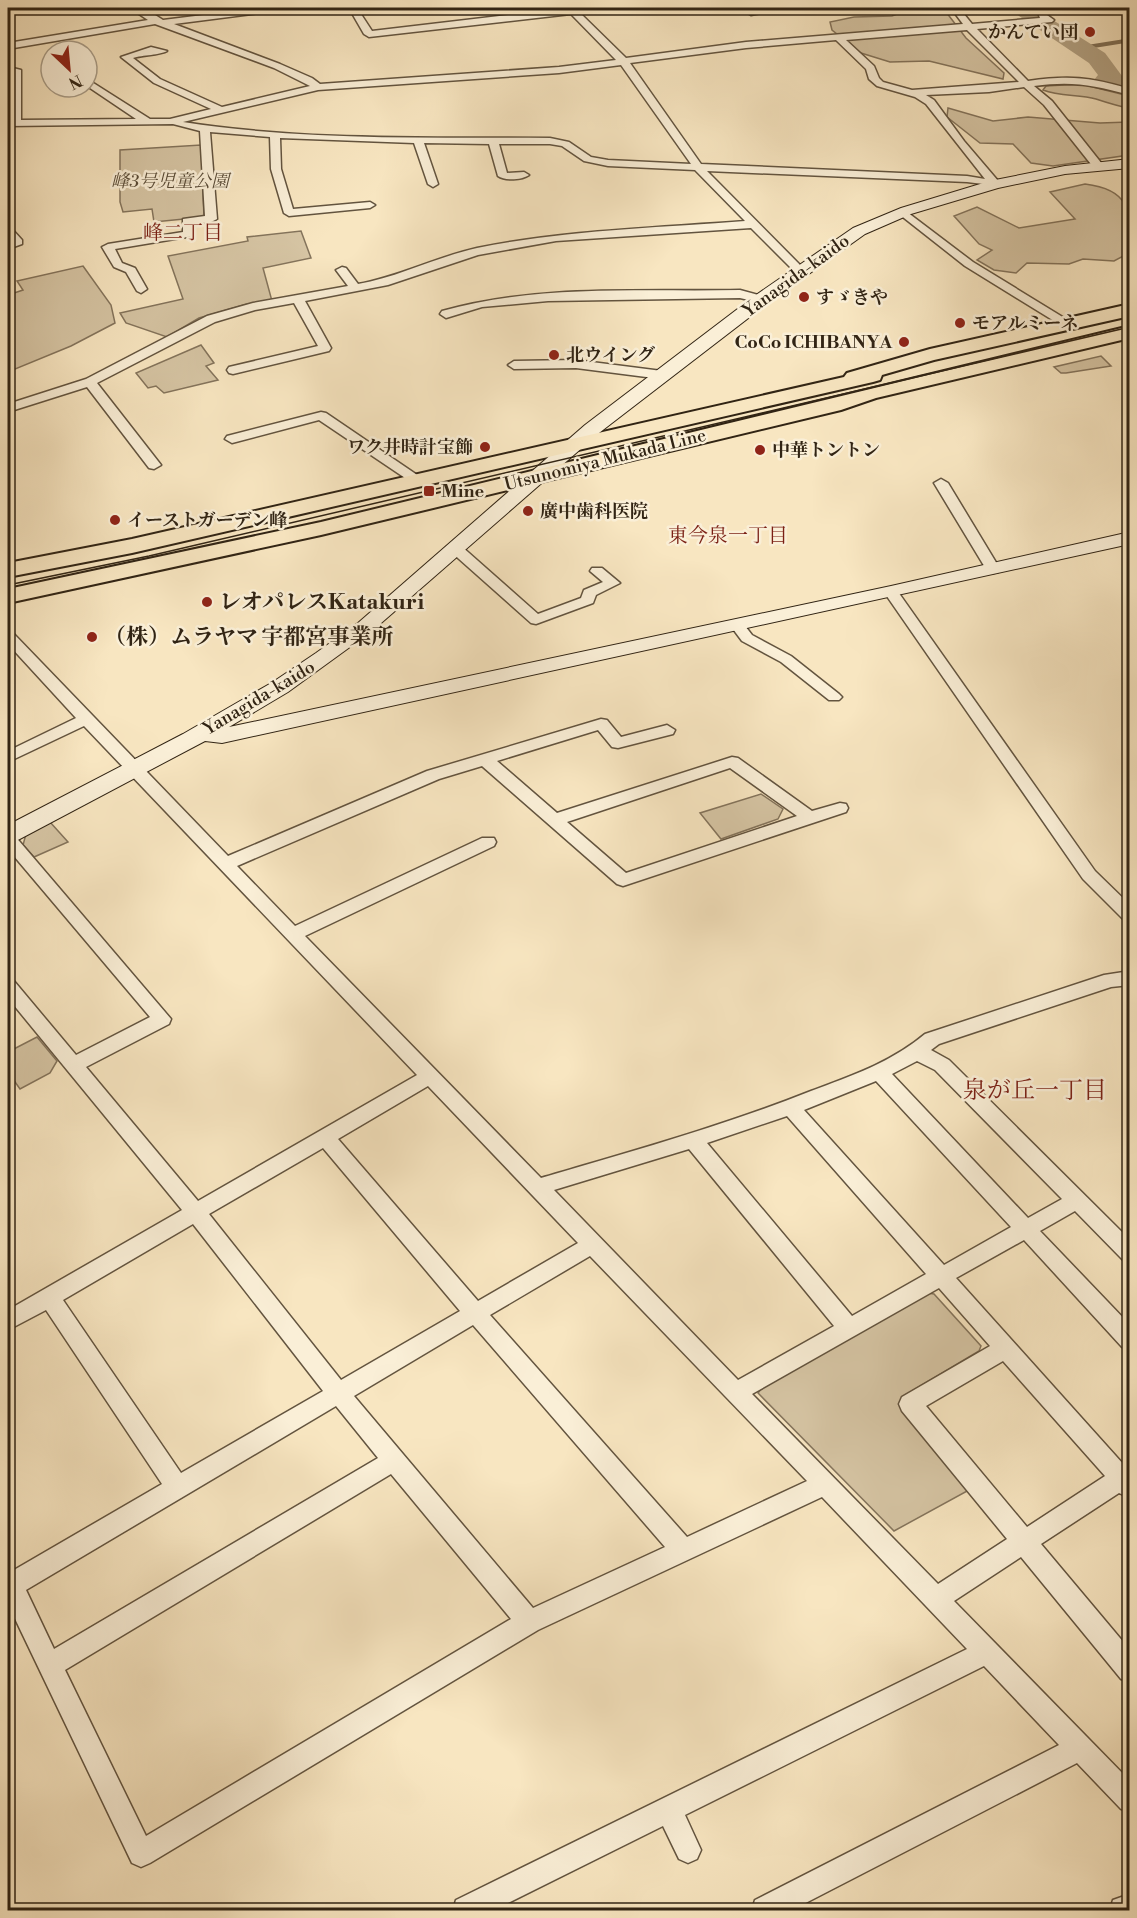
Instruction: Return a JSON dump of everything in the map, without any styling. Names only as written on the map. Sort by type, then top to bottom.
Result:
[{"type":"main road","points":[[1076,332],[1130,310]]},
{"type":"main road","name":"Utsunomiya Mukada Line","points":[[8,596],[156,567],[841,404],[1076,332],[1130,318]]},
{"type":"main road","name":"Utsunomiya Mukada Line","points":[[8,570],[132,546],[818,388],[1076,332],[1130,332]]},
{"type":"main road","points":[[870,394],[894,396],[908,394],[1130,342]]},
{"type":"street","points":[[12,10],[30,8]]},
{"type":"street","points":[[72,8],[83,8]]},
{"type":"street","points":[[140,8],[142,12],[160,22],[277,66],[309,80],[318,87]]},
{"type":"street","points":[[8,46],[160,22],[275,8]]},
{"type":"street","points":[[353,8],[369,34],[572,9],[598,8]]},
{"type":"street","points":[[744,8],[751,12],[781,8]]},
{"type":"street","points":[[955,8],[969,26],[1047,103],[1098,166]]},
{"type":"street","points":[[170,123],[318,87],[559,70],[837,36],[1049,20],[1044,16],[1041,8]]},
{"type":"street","points":[[572,9],[625,63],[699,168],[801,272]]},
{"type":"street","points":[[837,36],[871,68],[874,79],[880,84],[930,102],[960,143],[995,184]]},
{"type":"street","points":[[162,51],[151,50],[126,57],[157,81],[221,110]]},
{"type":"street","points":[[16,70],[12,123],[170,123],[205,129],[275,134],[566,144],[588,159],[608,163],[967,179],[995,184]]},
{"type":"street","points":[[909,93],[1027,85],[1064,79],[1096,82],[1130,92]]},
{"type":"street","points":[[99,90],[149,123]]},
{"type":"street","points":[[141,289],[131,270],[118,265],[108,247],[189,234],[187,221],[211,219],[205,129]]},
{"type":"street","points":[[275,134],[276,169],[289,213],[370,205]]},
{"type":"street","points":[[418,140],[434,184]]},
{"type":"street","points":[[493,141],[503,176],[525,175]]},
{"type":"street","name":"Yanagida-kaido","points":[[8,837],[258,702],[326,657],[535,477],[662,375],[762,299],[852,235],[903,212],[995,184],[1098,166],[1130,163]]},
{"type":"street","points":[[903,212],[969,264],[1076,332]]},
{"type":"street","points":[[8,408],[90,382],[211,319],[253,307],[384,283],[476,252],[556,238],[756,224]]},
{"type":"street","points":[[8,231],[18,242],[8,246]]},
{"type":"street","points":[[342,270],[356,289]]},
{"type":"street","points":[[446,314],[481,304],[548,297],[740,294],[762,299]]},
{"type":"street","points":[[233,370],[325,348],[298,300]]},
{"type":"street","points":[[514,365],[576,364],[662,375]]},
{"type":"street","points":[[90,382],[154,465]]},
{"type":"street","points":[[232,439],[321,416],[419,481]]},
{"type":"street","points":[[941,483],[993,569]]},
{"type":"street","points":[[201,733],[222,736],[891,592],[1130,538]]},
{"type":"street","points":[[454,548],[536,620],[588,600],[589,593],[613,584],[597,571]]},
{"type":"street","points":[[891,592],[1089,875],[1130,916]]},
{"type":"street","points":[[737,625],[747,638],[786,659],[834,697]]},
{"type":"street","points":[[8,636],[133,769],[987,1652],[1128,1794]]},
{"type":"street","points":[[8,757],[86,719]]},
{"type":"street","points":[[225,864],[433,775],[483,758],[601,724],[618,743],[667,730]]},
{"type":"street","points":[[483,758],[623,880],[840,808]]},
{"type":"street","points":[[554,820],[732,762],[809,817]]},
{"type":"street","points":[[8,837],[162,1019],[74,1065]]},
{"type":"street","points":[[293,934],[488,842]]},
{"type":"street","points":[[538,1187],[791,1108],[879,1072],[918,1052],[932,1039],[1110,980],[1130,978]]},
{"type":"street","points":[[8,986],[196,1213],[338,1393],[529,1622]]},
{"type":"street","points":[[918,1052],[942,1065],[1130,1254]]},
{"type":"street","points":[[879,1072],[1130,1340]]},
{"type":"street","points":[[8,1321],[430,1076]]},
{"type":"street","points":[[791,1108],[1005,1348],[1127,1480],[936,1599]]},
{"type":"street","points":[[325,1137],[475,1313],[683,1550]]},
{"type":"street","points":[[693,1140],[849,1328]]},
{"type":"street","points":[[736,1392],[1077,1200]]},
{"type":"street","points":[[593,1244],[177,1488],[9,1582],[141,1854],[529,1622],[825,1484]]},
{"type":"street","points":[[49,1298],[177,1488]]},
{"type":"street","points":[[1005,1348],[909,1404],[1130,1670]]},
{"type":"street","points":[[50,1665],[394,1460]]},
{"type":"street","points":[[466,1911],[987,1652]]},
{"type":"street","points":[[765,1911],[1080,1748]]},
{"type":"street","points":[[669,1810],[688,1850]]},
{"type":"street","points":[[1123,1911],[1130,1907]]},
{"type":"green space","points":[[913,8],[943,8],[966,38],[1004,73],[1003,79],[929,61],[890,62],[861,53],[832,30],[830,22],[854,17],[892,16]]},
{"type":"green space","points":[[1081,84],[1129,96],[1129,108],[1090,97],[1056,94],[1043,90],[1046,86]]},
{"type":"green space","points":[[948,108],[993,121],[1028,117],[1100,123],[1129,122],[1129,155],[1053,166],[1031,163],[1013,144],[980,143],[947,117]]},
{"type":"green space","name":"峰3号児童公園","points":[[201,145],[204,217],[154,222],[152,209],[123,212],[120,202],[120,150]]},
{"type":"green space","points":[[1085,184],[1112,192],[1125,206],[1129,226],[1129,253],[1114,261],[1083,259],[1069,264],[1027,263],[1016,273],[994,270],[977,260],[992,250],[979,244],[954,216],[977,207],[1019,228],[1075,219],[1050,192]]},
{"type":"green space","points":[[301,231],[311,258],[263,268],[272,301],[247,304],[199,318],[167,337],[126,323],[120,313],[183,299],[168,256],[248,241],[247,237]]},
{"type":"green space","points":[[83,266],[111,305],[115,323],[71,346],[8,372],[8,295],[23,290],[17,281]]},
{"type":"green space","points":[[201,345],[214,363],[206,366],[218,380],[164,393],[156,386],[148,388],[136,373]]},
{"type":"green space","points":[[1101,356],[1111,366],[1066,373],[1061,373],[1054,367]]},
{"type":"green space","points":[[761,794],[783,809],[778,819],[721,839],[700,813]]},
{"type":"green space","points":[[50,822],[68,842],[34,857],[23,845],[26,834]]},
{"type":"green space","points":[[37,1037],[57,1061],[50,1073],[20,1089],[8,1072],[8,1052]]},
{"type":"green space","points":[[928,1293],[934,1294],[981,1346],[979,1351],[902,1397],[903,1411],[969,1490],[894,1531],[758,1393],[761,1389]]},
{"type":"waterway","points":[[1028,8],[1026,12],[1097,58],[1114,80],[1105,80]]},
{"type":"waterway","points":[[1081,48],[1125,41]]},
{"type":"tram line","points":[[8,585],[149,556],[1130,327]]},
{"type":"place","name":"かんてい団","points":[[1090,32]]},
{"type":"place","name":"すゞきや","points":[[804,297]]},
{"type":"place","name":"モアルミーネ","points":[[960,323]]},
{"type":"place","name":"CoCo ICHIBANYA","points":[[904,342]]},
{"type":"place","name":"北ウイング","points":[[554,355]]},
{"type":"place","name":"ワク井時計宝飾","points":[[485,447]]},
{"type":"place","name":"中華トントン","points":[[760,450]]},
{"type":"place","name":"Mine","points":[[429,491]]},
{"type":"place","name":"廣中歯科医院","points":[[528,511]]},
{"type":"place","name":"イーストガーデン峰","points":[[115,520]]},
{"type":"place","name":"レオパレスKatakuri","points":[[207,602]]},
{"type":"place","name":"（株）ムラヤマ 宇都宮事業所","points":[[92,637]]},
{"type":"district","name":"峰二丁目","points":[[183,233]]},
{"type":"district","name":"東今泉一丁目","points":[[728,536]]},
{"type":"district","name":"泉が丘一丁目","points":[[1035,1091]]}]
